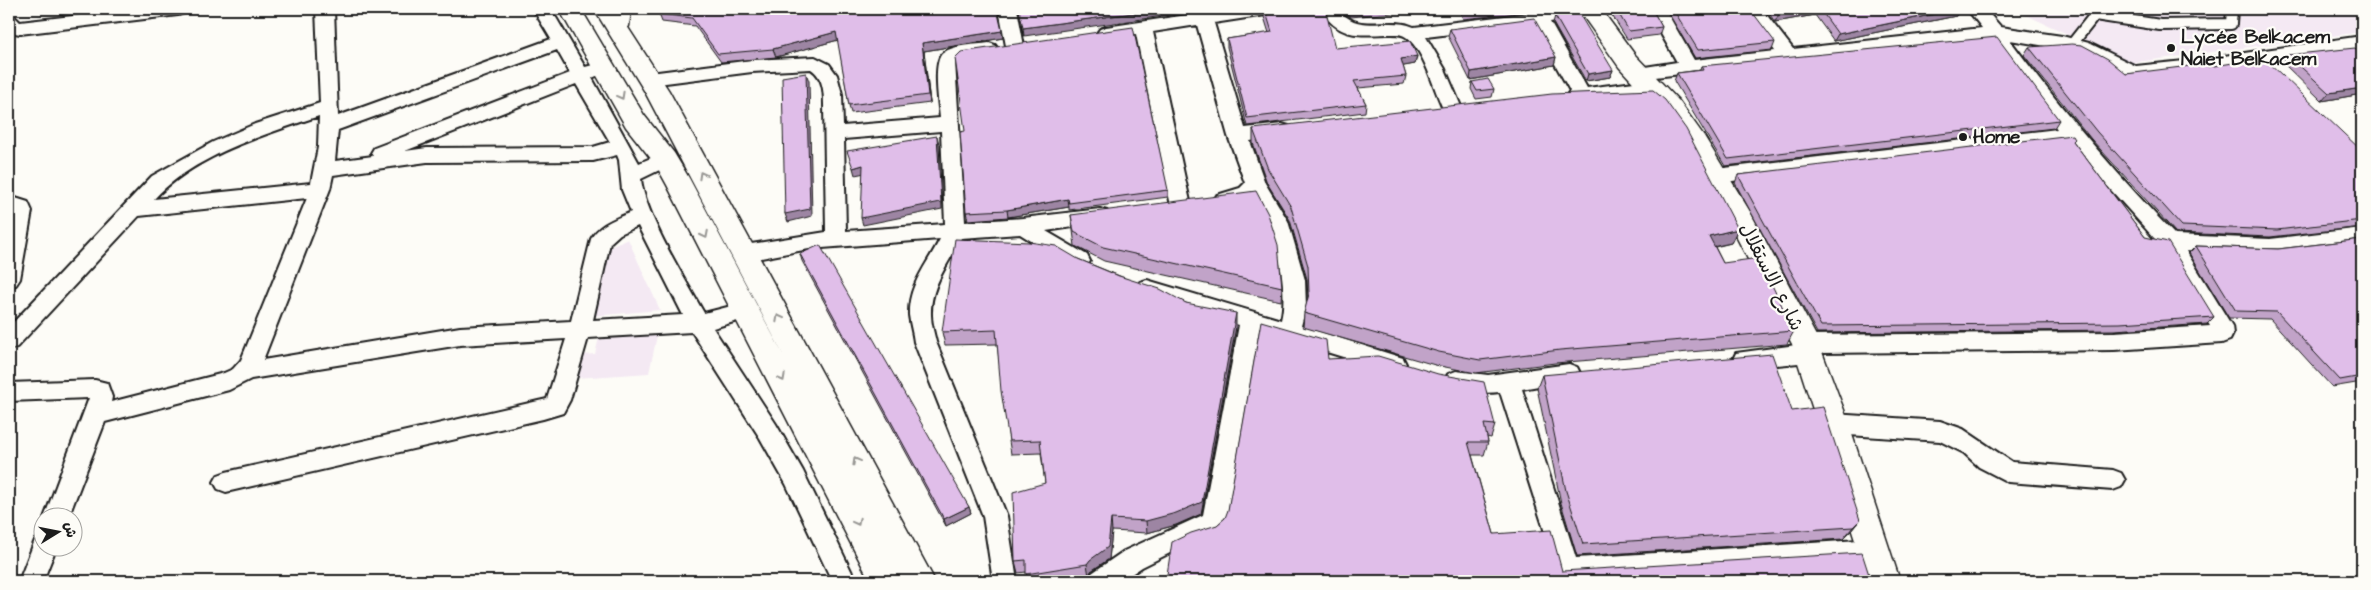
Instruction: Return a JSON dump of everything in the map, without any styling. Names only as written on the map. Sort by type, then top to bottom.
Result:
[{"type":"main road","points":[[570,9],[593,71],[665,160],[747,310],[887,581]]},
{"type":"main road","name":"شارع الاستقلال","points":[[1590,10],[1644,80],[1670,107],[1716,176],[1750,236],[1807,348],[1884,581]]},
{"type":"main road","points":[[614,14],[745,253],[919,581]]},
{"type":"street","points":[[9,21],[11,26],[20,28],[178,9]]},
{"type":"street","points":[[96,415],[229,381],[242,374],[250,365],[320,189],[326,169],[328,116],[325,9]]},
{"type":"street","points":[[542,9],[561,42],[593,71],[621,145],[629,160],[632,190],[642,214],[698,323],[768,431],[790,470],[825,538],[844,581]]},
{"type":"street","points":[[1005,581],[995,516],[925,342],[920,315],[924,288],[931,271],[949,244],[955,231],[951,124],[945,67],[948,58],[958,53],[1023,45],[1008,9]]},
{"type":"street","points":[[1087,36],[1143,27],[1202,14],[1266,9]]},
{"type":"street","points":[[1329,9],[1337,20],[1348,27],[1400,29],[1413,33],[1590,10]]},
{"type":"street","points":[[1656,9],[1689,68]]},
{"type":"street","points":[[1753,9],[1788,56]]},
{"type":"street","points":[[1721,361],[1807,348],[2104,341],[2222,334],[2221,326],[2170,243],[2116,186],[2072,134],[1976,9]]},
{"type":"street","points":[[1202,14],[1238,136],[1255,184],[1278,221],[1294,280],[1296,307],[1288,333]]},
{"type":"street","points":[[1539,18],[1582,95]]},
{"type":"street","points":[[1143,27],[1196,204]]},
{"type":"street","points":[[1556,98],[1582,95],[1689,68],[1995,32],[2072,44],[2097,53],[2124,69],[2135,72],[2202,65],[2362,42]]},
{"type":"street","points":[[1413,33],[1428,57],[1455,111]]},
{"type":"street","points":[[9,341],[132,209],[160,181],[186,162],[244,135],[328,116],[561,42]]},
{"type":"street","points":[[2261,56],[2280,75]]},
{"type":"street","points":[[650,79],[752,66],[815,63],[824,67],[831,80],[836,238]]},
{"type":"street","points":[[349,165],[593,71]]},
{"type":"street","points":[[834,133],[951,124]]},
{"type":"street","points":[[1238,136],[1299,129]]},
{"type":"street","points":[[1716,176],[2072,134]]},
{"type":"street","points":[[326,169],[427,155],[592,154],[609,151],[621,145]]},
{"type":"street","points":[[631,175],[665,160]]},
{"type":"street","points":[[1159,208],[1237,198],[1247,194],[1255,184]]},
{"type":"street","points":[[132,209],[320,189]]},
{"type":"street","points":[[9,203],[22,207],[12,243],[9,279]]},
{"type":"street","points":[[745,253],[836,238],[1023,226],[1120,213]]},
{"type":"street","points":[[226,482],[551,408],[559,400],[580,329],[601,239],[613,229],[642,214]]},
{"type":"street","points":[[1023,226],[1099,271]]},
{"type":"street","points":[[2170,243],[2270,247],[2362,236]]},
{"type":"street","points":[[1128,282],[1288,333],[1427,373],[1476,384],[1508,382],[1532,376],[1591,371]]},
{"type":"street","points":[[250,365],[254,371],[261,371],[460,336],[698,323],[747,310]]},
{"type":"street","points":[[1101,581],[1133,559],[1183,535],[1211,525],[1214,521],[1218,509],[1250,321]]},
{"type":"street","points":[[1508,382],[1569,575],[1875,550]]},
{"type":"street","points":[[9,392],[99,390],[101,397],[96,415],[60,508]]},
{"type":"street","points":[[1833,424],[1940,430],[1972,446],[1987,460],[2008,472],[2113,480]]},
{"type":"street","points":[[31,581],[40,558]]},
{"type":"lane","points":[[2072,44],[2084,25],[2095,15],[2109,14],[2139,22],[2210,26],[2231,24],[2232,9]]},
{"type":"shaded area","name":"Lycée Belkacem Naiet Belkacem","points":[[2013,9],[2362,9],[2362,32],[2130,63]]},
{"type":"shaded area","points":[[628,239],[660,310],[592,316],[606,249]]},
{"type":"shaded area","points":[[658,331],[649,373],[576,378],[582,355],[595,354],[600,334]]},
{"type":"building","points":[[659,9],[997,9],[1002,31],[922,43],[928,95],[849,105],[836,32],[773,49],[718,54],[692,18],[659,14]]},
{"type":"building","points":[[1019,9],[1163,9],[1023,28]]},
{"type":"building","points":[[1265,9],[1324,9],[1335,48],[1410,41],[1417,56],[1401,59],[1406,76],[1354,81],[1366,104],[1247,118],[1227,39],[1272,32]]},
{"type":"building","points":[[1464,9],[1489,9],[1465,11]]},
{"type":"building","points":[[1616,9],[1652,9],[1662,27],[1629,31]]},
{"type":"building","points":[[1673,9],[1750,9],[1775,42],[1698,50]]},
{"type":"building","points":[[1775,9],[1808,9],[1779,14]]},
{"type":"building","points":[[1820,9],[1959,9],[1838,34]]},
{"type":"building","points":[[1578,12],[1613,70],[1588,74],[1555,16]]},
{"type":"building","points":[[1534,18],[1556,57],[1471,72],[1450,29]]},
{"type":"building","points":[[1133,27],[1168,190],[1069,203],[1068,199],[1007,210],[966,212],[960,132],[965,131],[955,58],[961,52]]},
{"type":"building","points":[[1997,37],[2059,120],[1728,159],[1677,73],[1703,70],[1701,66]]},
{"type":"building","points":[[2082,45],[2108,59],[2126,74],[2205,64],[2208,67],[2264,58],[2362,151],[2362,220],[2277,230],[2182,226],[2097,132],[2029,47]]},
{"type":"building","points":[[2355,48],[2362,55],[2362,88],[2329,93],[2288,55]]},
{"type":"building","points":[[806,73],[810,209],[785,214],[782,77]]},
{"type":"building","points":[[1488,79],[1494,89],[1477,91],[1472,82]]},
{"type":"building","points":[[1653,90],[1665,100],[1686,129],[1738,229],[1709,236],[1723,263],[1759,258],[1794,331],[1560,350],[1480,360],[1439,352],[1304,313],[1309,294],[1308,266],[1291,207],[1268,169],[1253,129],[1552,94]]},
{"type":"building","points":[[2072,135],[2075,139],[2073,141],[2145,237],[2168,242],[2214,317],[2120,323],[1821,326],[1738,175]]},
{"type":"building","points":[[937,136],[941,202],[861,218],[863,165],[853,168],[847,151]]},
{"type":"building","points":[[1256,191],[1268,214],[1278,245],[1282,287],[1103,247],[1074,232],[1071,215]]},
{"type":"building","points":[[955,239],[1029,242],[1056,246],[1078,259],[1119,276],[1160,289],[1186,303],[1236,313],[1202,502],[1176,513],[1146,521],[1111,519],[1108,547],[1087,564],[1026,574],[1026,560],[1015,561],[1013,492],[1045,483],[1040,440],[1009,441],[1001,391],[996,330],[942,332]]},
{"type":"building","points":[[2362,239],[2362,376],[2340,380],[2277,312],[2236,311],[2196,246],[2278,249]]},
{"type":"building","points":[[820,245],[969,507],[944,519],[800,254]]},
{"type":"building","points":[[1261,321],[1326,340],[1328,359],[1378,356],[1438,374],[1484,382],[1495,425],[1484,424],[1488,442],[1468,442],[1494,534],[1551,530],[1562,571],[1862,553],[1871,581],[1166,581],[1172,542],[1191,533],[1217,525],[1225,518],[1228,510]]},
{"type":"building","points":[[1772,354],[1792,411],[1823,407],[1860,520],[1853,527],[1583,544],[1566,491],[1542,375]]},
{"type":"place","name":"Lycée Belkacem Naiet Belkacem","points":[[2171,48]]},
{"type":"place","name":"Home","points":[[1963,137]]}]
